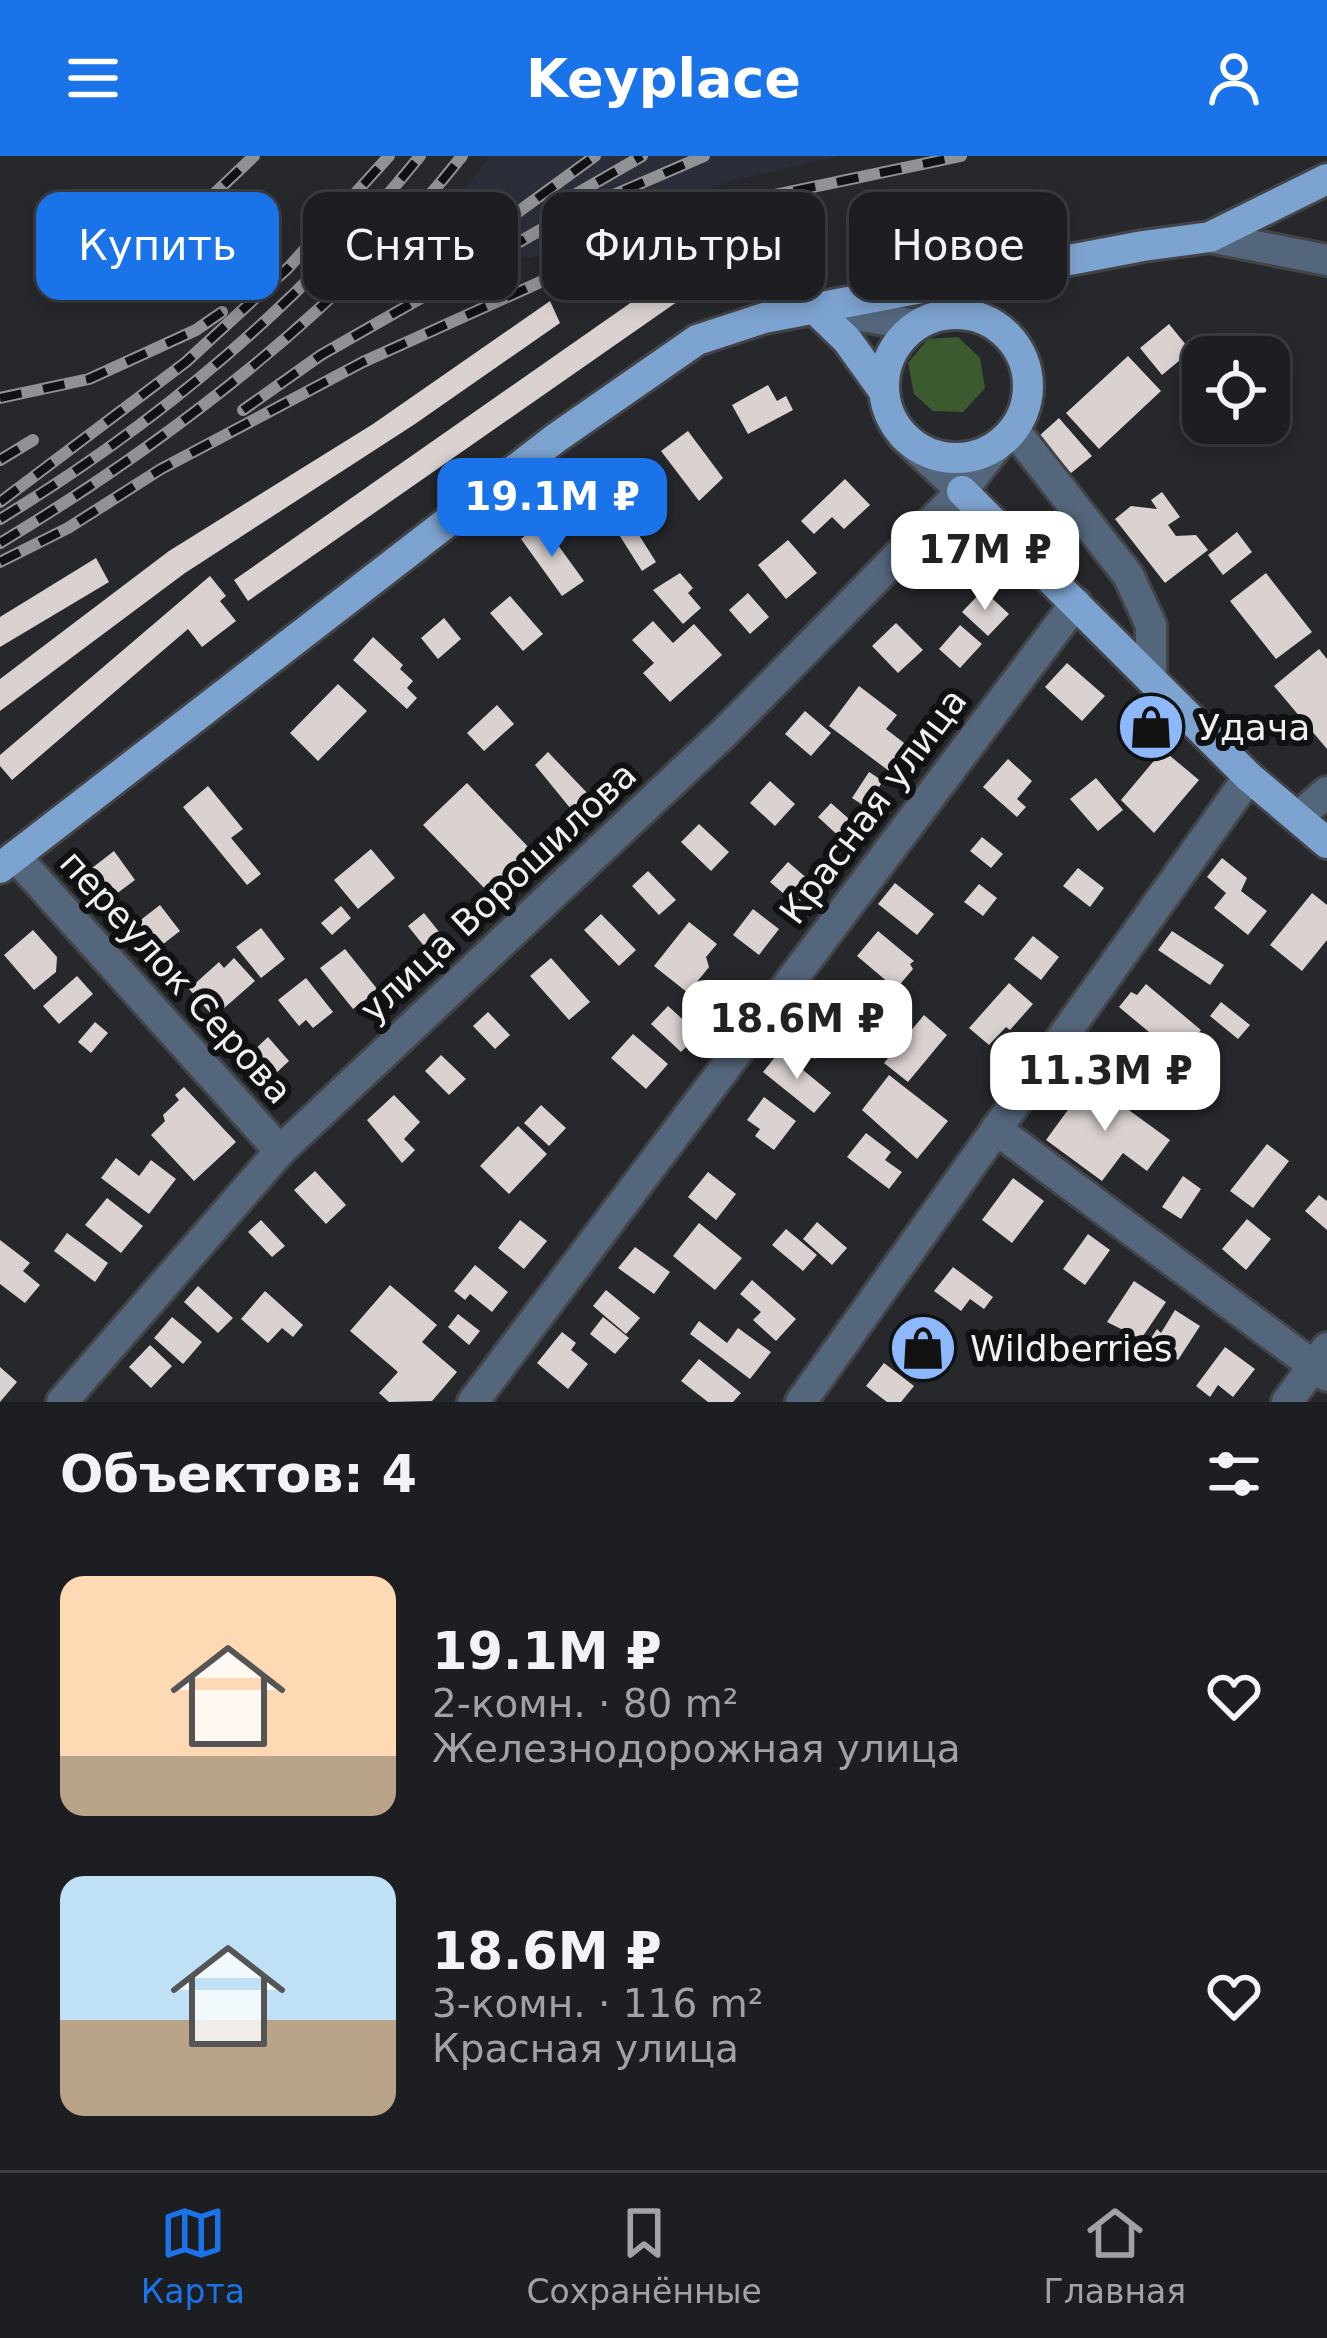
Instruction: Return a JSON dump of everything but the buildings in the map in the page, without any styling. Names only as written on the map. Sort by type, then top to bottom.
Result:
[{"type":"main road","points":[[1067,261],[1210,236],[1327,179]]},
{"type":"main road","points":[[7,862],[556,438],[698,340],[764,319],[864,300]]},
{"type":"main road","points":[[815,309],[847,340],[884,390]]},
{"type":"main road","points":[[965,314],[989,321],[1017,347],[1029,382],[1026,407],[1005,438],[973,457],[947,458],[923,451],[903,436],[889,415],[886,365],[898,342],[928,320],[965,314]]},
{"type":"main road","points":[[962,491],[1249,777],[1327,843]]},
{"type":"street","points":[[1210,236],[1327,260]]},
{"type":"street","points":[[815,309],[928,320],[960,300]]},
{"type":"street","points":[[903,436],[962,491]]},
{"type":"street","points":[[1005,438],[1128,575],[1150,625],[1151,676]]},
{"type":"street","name":"улица Ворошилова","points":[[62,1402],[280,1150],[725,732],[962,491],[1005,438]]},
{"type":"street","name":"Красная улица","points":[[472,1402],[1076,603]]},
{"type":"street","points":[[801,1402],[1249,777]]},
{"type":"street","points":[[1298,817],[1327,792]]},
{"type":"street","name":"переулок Серова","points":[[7,862],[280,1150]]},
{"type":"street","points":[[996,1129],[1322,1363],[1287,1402]]},
{"type":"shaded area","points":[[489,156],[839,156],[702,192],[542,192],[542,254],[528,259],[518,252],[518,192],[463,192]]},
{"type":"green space","points":[[958,337],[980,358],[985,388],[963,412],[933,411],[914,394],[908,363],[928,339]]},
{"type":"railway","points":[[216,192],[254,156]]},
{"type":"railway","points":[[0,502],[186,362],[288,268],[389,156]]},
{"type":"railway","points":[[0,519],[117,442],[226,356],[327,261],[420,156]]},
{"type":"railway","points":[[0,543],[126,462],[248,370],[362,268],[462,156]]},
{"type":"railway","points":[[518,212],[595,156]]},
{"type":"railway","points":[[580,192],[642,156]]},
{"type":"railway","points":[[243,410],[321,355],[565,216],[704,156]]},
{"type":"railway","points":[[0,562],[68,528],[161,469],[363,362],[698,211],[961,156]]},
{"type":"railway","points":[[0,398],[89,379],[196,330],[222,312]]},
{"type":"railway","points":[[0,460],[33,440]]},
{"type":"place","name":"Удача","points":[[1151,727]]},
{"type":"place","name":"Wildberries","points":[[923,1348]]}]
